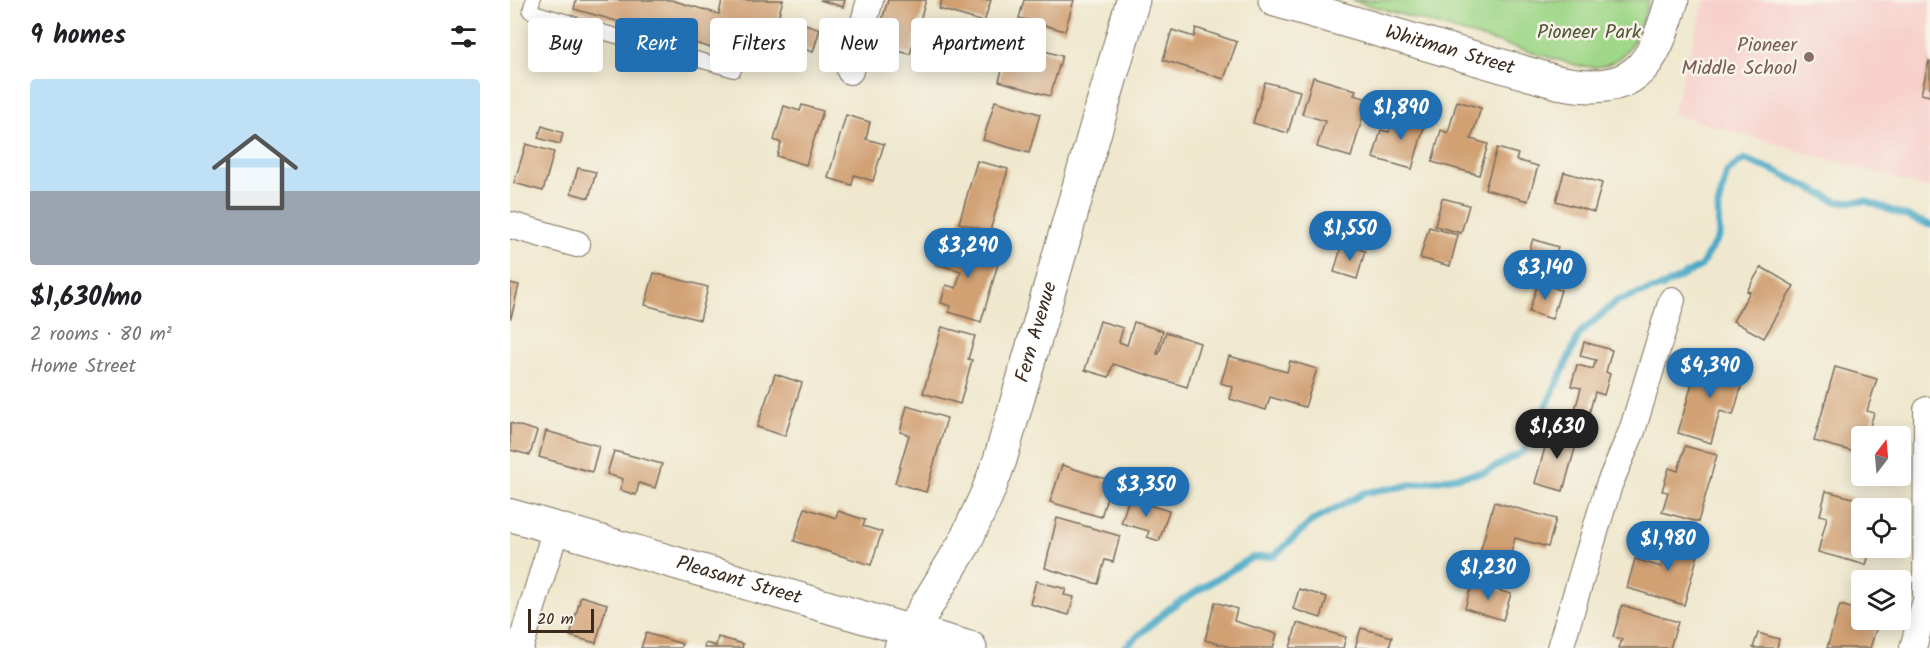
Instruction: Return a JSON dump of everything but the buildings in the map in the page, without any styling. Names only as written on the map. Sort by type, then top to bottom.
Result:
[{"type":"main road","name":"Fern Avenue","points":[[906,640],[964,544],[1000,460],[1133,0]]},
{"type":"main road","name":"Whitman Street","points":[[1275,0],[1557,82],[1591,87],[1608,86],[1624,81],[1644,64],[1655,49],[1662,33],[1671,0]]},
{"type":"main road","name":"Pleasant Street","points":[[906,640],[970,648]]},
{"type":"street","points":[[865,18],[870,0]]},
{"type":"street","points":[[510,225],[577,244]]},
{"type":"street","points":[[1560,648],[1609,485],[1632,431],[1672,300]]},
{"type":"street","points":[[1913,648],[1926,600],[1929,571],[1927,410]]},
{"type":"street","name":"Pleasant Street","points":[[510,515],[906,640]]},
{"type":"street","points":[[520,648],[556,528]]},
{"type":"lane","points":[[532,0],[530,11],[710,63]]},
{"type":"shaded area","name":"Pioneer Middle School","points":[[1705,0],[1930,0],[1930,189],[1672,114]]},
{"type":"green space","name":"Pioneer Park","points":[[1351,0],[1649,0],[1638,32],[1627,51],[1609,64],[1593,67],[1579,66]]},
{"type":"waterway","points":[[1124,648],[1171,607],[1251,558],[1274,556],[1312,521],[1364,493],[1485,472],[1523,452],[1580,333],[1617,301],[1664,286],[1701,266],[1719,236],[1718,206],[1727,172],[1744,159],[1775,171],[1838,202],[1866,201],[1930,225]]},
{"type":"place","name":"Pioneer Middle School","points":[[1809,57]]}]
